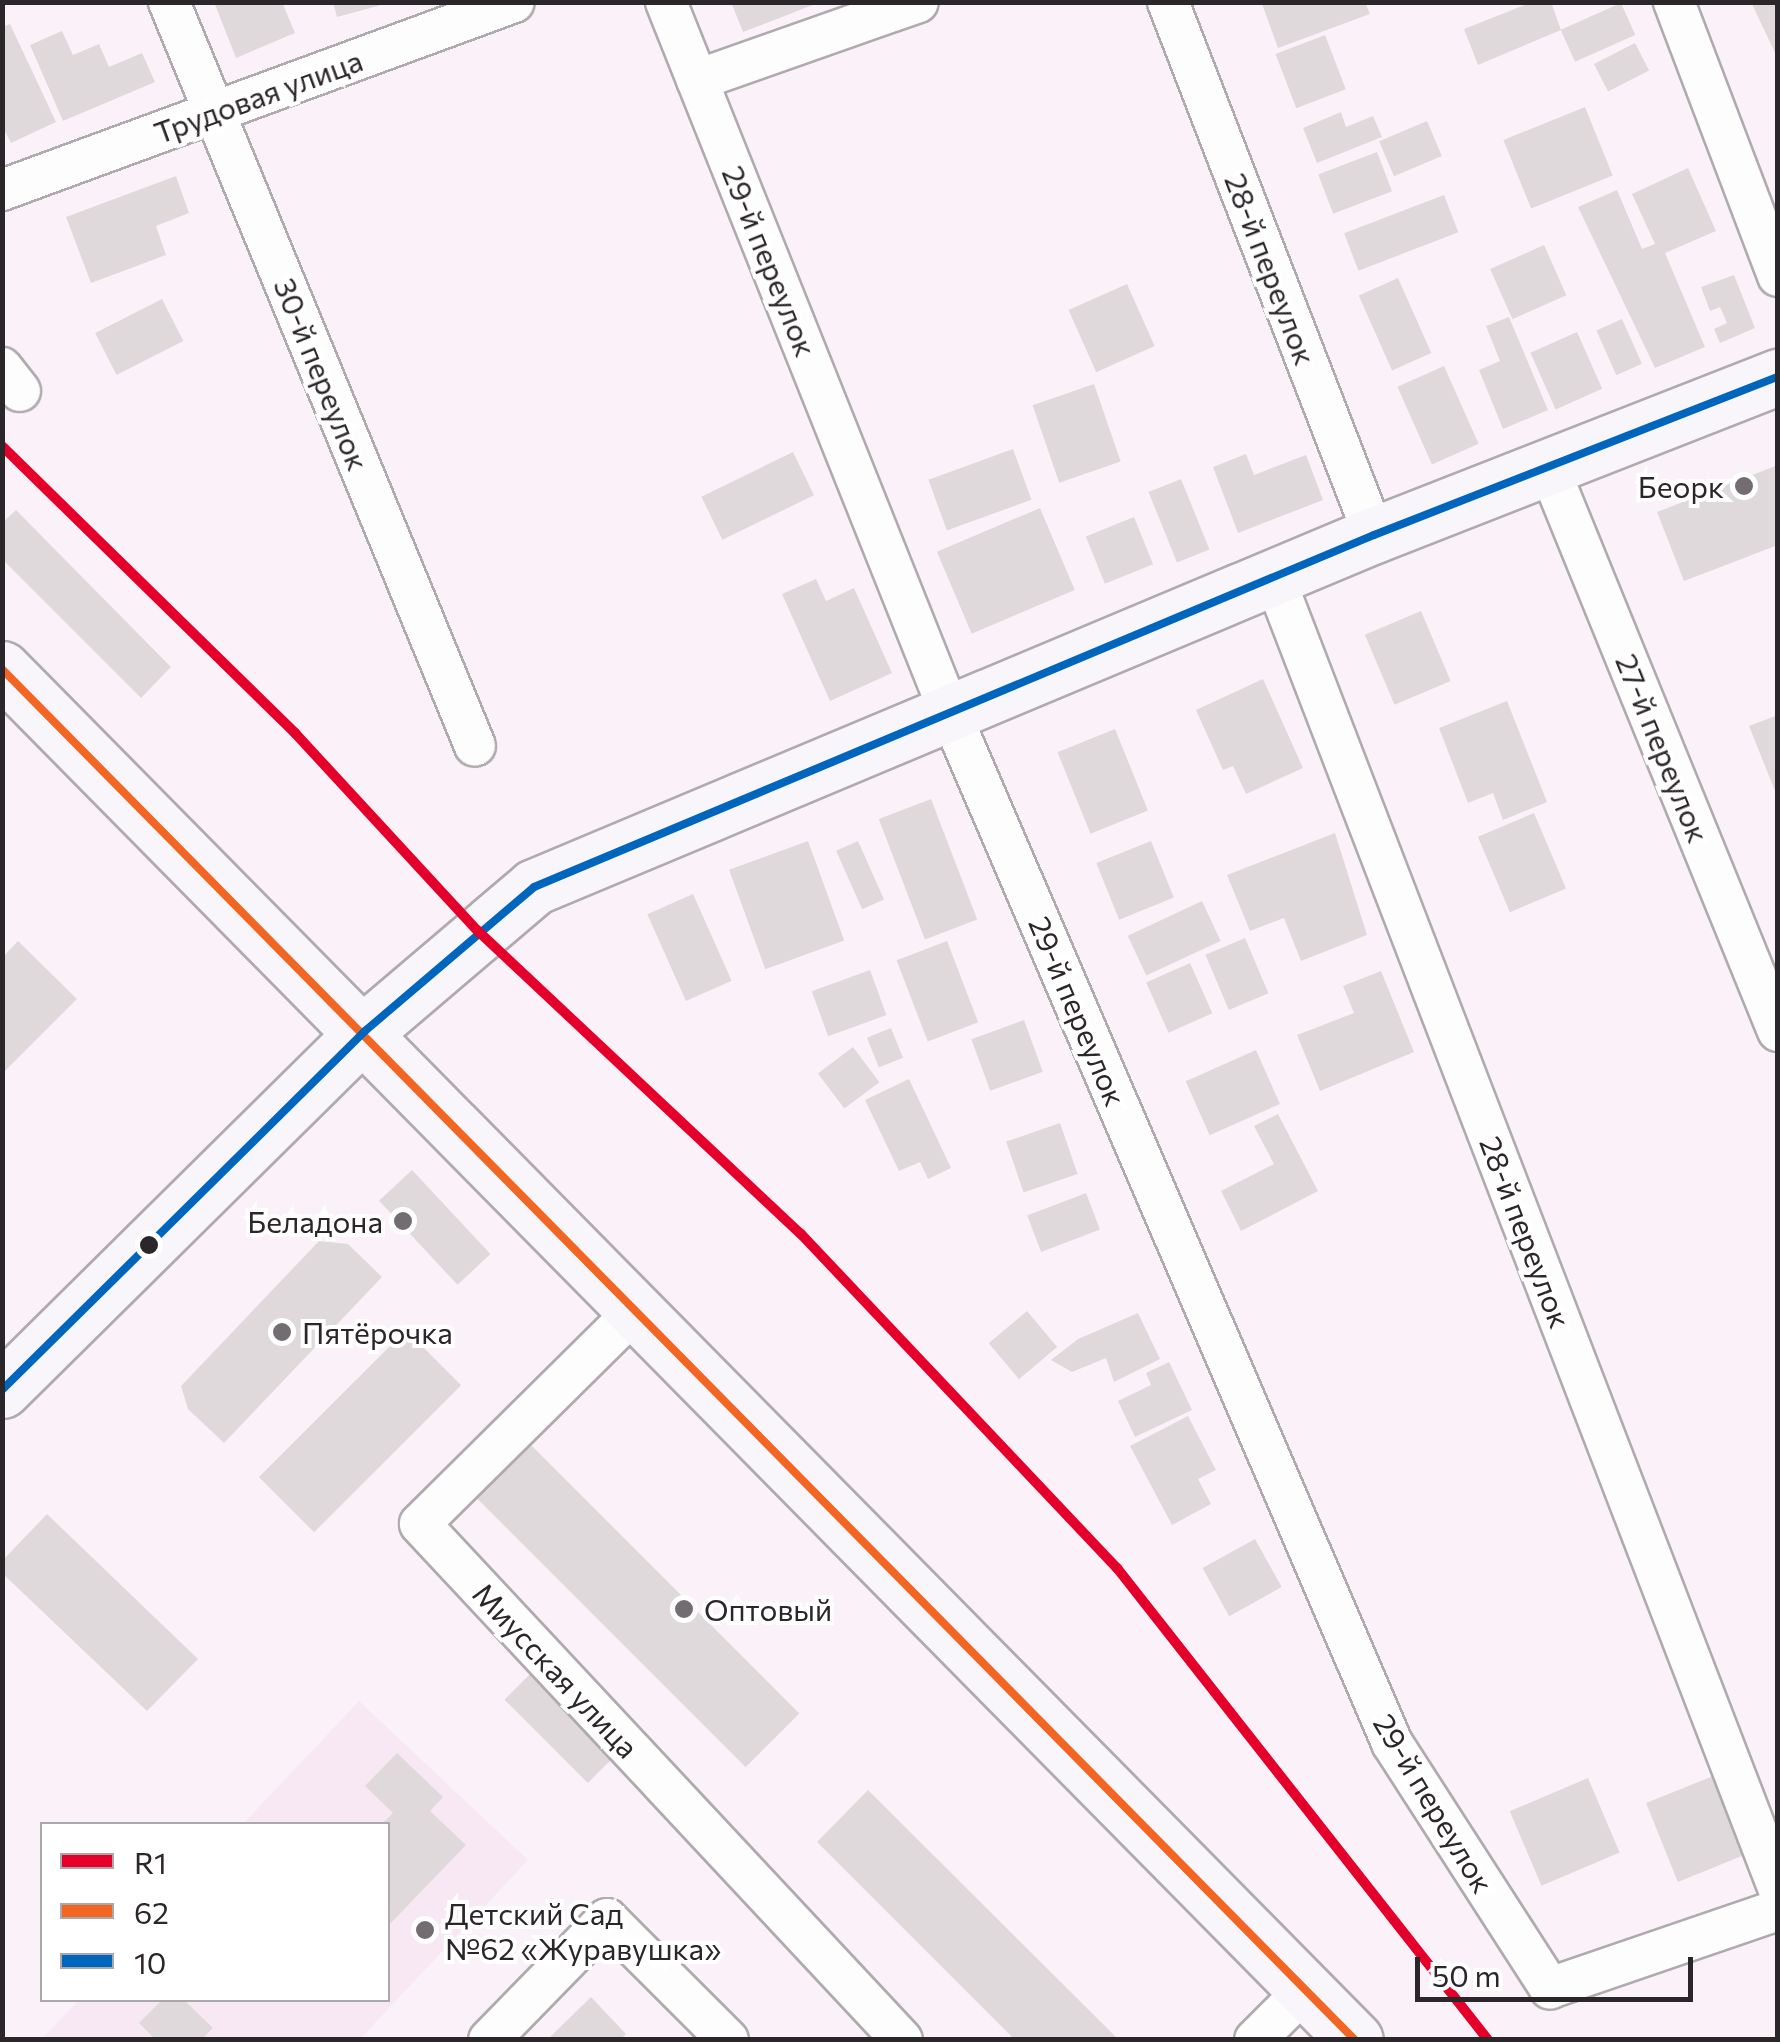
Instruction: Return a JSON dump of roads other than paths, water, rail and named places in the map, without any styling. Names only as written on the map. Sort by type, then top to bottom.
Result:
[{"type":"main road","points":[[4,1386],[366,1031],[534,887],[1374,535],[1778,377]]},
{"type":"main road","points":[[2,669],[366,1031],[1355,2040]]},
{"type":"street","name":"30-й переулок","points":[[169,2],[475,746]]},
{"type":"street","name":"Трудовая улица","points":[[2,190],[514,2]]},
{"type":"street","name":"29-й переулок","points":[[666,2],[950,713],[1392,1744],[1550,1988],[1778,1910]]},
{"type":"street","points":[[697,80],[918,2]]},
{"type":"street","name":"28-й переулок","points":[[1168,2],[1374,535]]},
{"type":"street","points":[[1674,2],[1778,276]]},
{"type":"street","name":"27-й переулок","points":[[1548,466],[1778,1030]]},
{"type":"street","name":"28-й переулок","points":[[1274,577],[1778,1887]]},
{"type":"street","name":"Миусская улица","points":[[637,1309],[420,1524],[902,2040]]},
{"type":"street","points":[[489,2040],[608,1920],[728,2040]]},
{"type":"street","points":[[1255,2040],[1308,1988]]},
{"type":"place","name":"Беорк","points":[[1744,486]]},
{"type":"place","name":"Беладона","points":[[403,1221]]},
{"type":"place","name":"Пятёрочка","points":[[282,1332]]},
{"type":"place","name":"Оптовый","points":[[684,1609]]},
{"type":"place","name":"Детский Сад №62 «Журавушка»","points":[[425,1930]]}]
